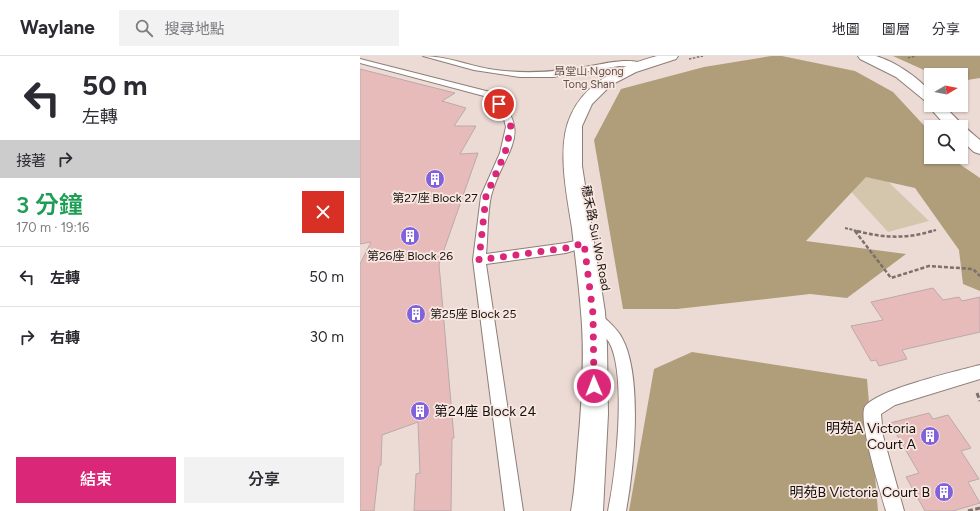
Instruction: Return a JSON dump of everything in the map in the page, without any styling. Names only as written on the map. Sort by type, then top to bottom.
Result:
[{"type":"street","points":[[864,56],[888,66],[904,75],[924,94]]},
{"type":"street","name":"穗禾路 Sui Wo Road","points":[[587,511],[595,400],[593,314],[576,189],[573,142],[574,128],[583,107],[597,89],[606,82],[640,65],[680,58]]},
{"type":"street","points":[[942,112],[949,120]]},
{"type":"street","points":[[968,138],[980,149]]},
{"type":"lane","points":[[427,56],[491,73],[522,76],[567,73],[626,62],[640,65]]},
{"type":"lane","points":[[360,61],[487,94],[499,104],[507,115],[511,127],[505,153],[486,196],[479,260],[514,511]]},
{"type":"lane","points":[[479,260],[566,248],[584,243]]},
{"type":"lane","points":[[593,314],[618,342],[624,361],[626,399],[623,483],[617,511]]},
{"type":"lane","points":[[895,511],[875,436],[872,410],[891,398],[980,372]]},
{"type":"path","points":[[680,58],[702,56]]},
{"type":"path","points":[[845,228],[888,239],[914,238],[936,230]]},
{"type":"path","points":[[855,231],[891,278],[929,266],[973,269],[980,276]]},
{"type":"path","points":[[968,511],[980,508]]},
{"type":"shaded area","points":[[771,56],[782,56],[855,71],[893,92],[924,125],[924,164],[960,164],[980,178],[980,291],[963,284],[959,250],[915,188],[866,177],[806,241],[906,254],[847,298],[810,294],[677,309],[623,309],[594,140],[621,89],[704,67]]},
{"type":"shaded area","points":[[893,56],[980,56],[980,78],[968,80],[968,68],[924,68],[924,70]]},
{"type":"shaded area","points":[[872,166],[929,221],[888,232],[835,174]]},
{"type":"shaded area","points":[[692,352],[867,379],[878,511],[629,511],[654,369]]},
{"type":"building","points":[[360,69],[455,93],[442,101],[466,108],[454,126],[476,126],[460,154],[478,153],[439,264],[454,438],[452,438],[451,511],[414,511],[416,474],[420,473],[418,422],[382,435],[381,465],[379,466],[374,511],[360,511],[360,264],[371,242],[360,244]]},
{"type":"building","points":[[933,288],[943,300],[959,297],[962,301],[980,297],[980,332],[902,350],[907,359],[879,366],[876,360],[871,361],[851,326],[883,320],[871,302]]},
{"type":"building","points":[[929,413],[933,419],[948,415],[971,448],[961,451],[979,479],[968,482],[980,503],[953,511],[925,511],[906,477],[919,473],[890,423]]},
{"type":"place","name":"第27座 Block 27","points":[[435,179]]},
{"type":"place","name":"第26座 Block 26","points":[[410,236]]},
{"type":"place","name":"第25座 Block 25","points":[[416,314]]},
{"type":"place","name":"第24座 Block 24","points":[[420,411]]},
{"type":"place","name":"明苑A Victoria Court A","points":[[930,436]]},
{"type":"place","name":"明苑B Victoria Court B","points":[[944,492]]},
{"type":"district","name":"昂堂山 Ngong Tong Shan","points":[[589,77]]},
{"type":"route","points":[[499,104],[507,115],[511,127],[505,153],[486,196],[479,260],[566,248],[584,243],[593,314],[594,386]]}]
